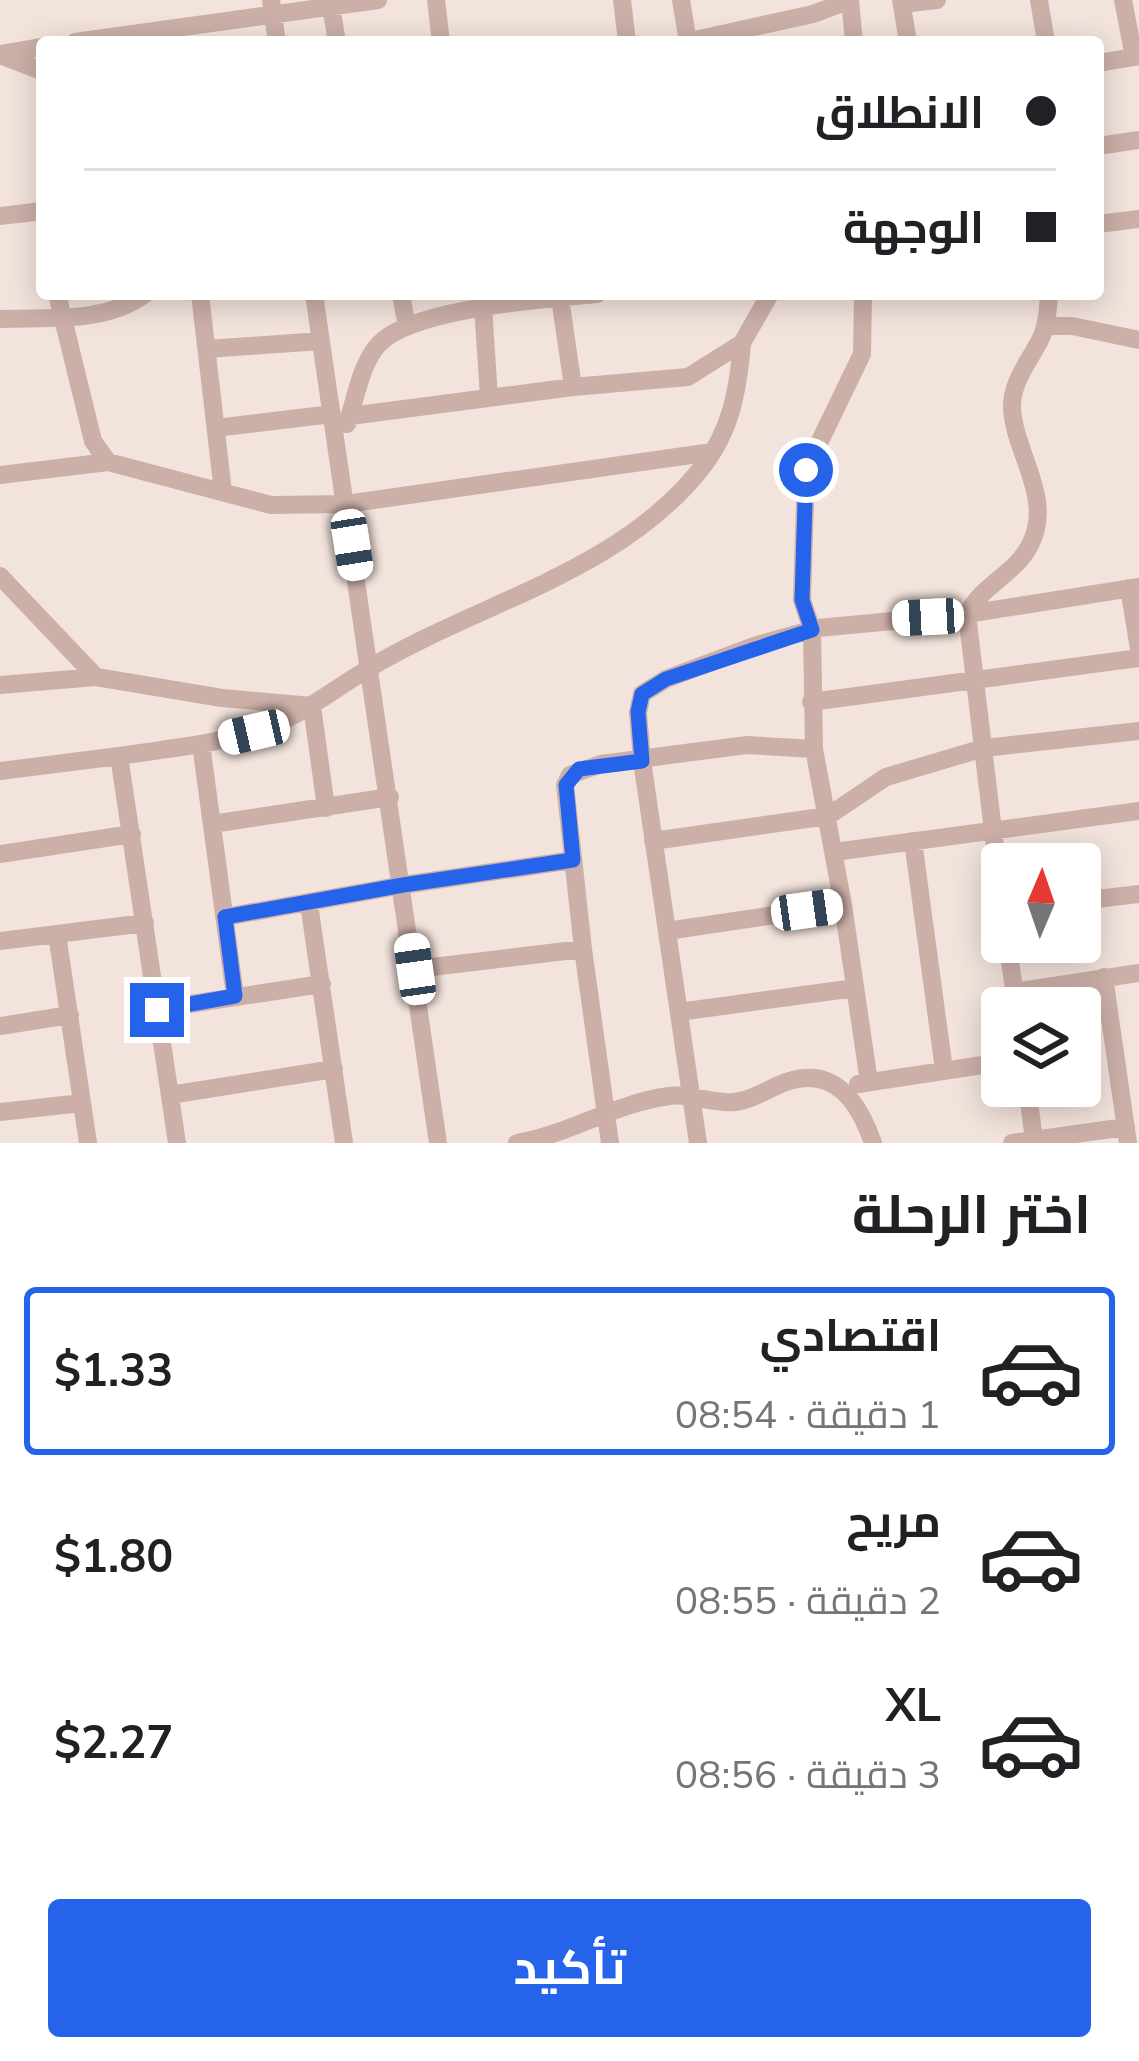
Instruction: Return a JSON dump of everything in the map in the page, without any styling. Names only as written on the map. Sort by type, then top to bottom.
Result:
[{"type":"street","points":[[109,36],[272,7],[378,0]]},
{"type":"street","points":[[436,0],[441,36]]},
{"type":"street","points":[[622,0],[626,36]]},
{"type":"street","points":[[681,0],[694,36]]},
{"type":"street","points":[[718,36],[813,14],[850,0],[853,36]]},
{"type":"street","points":[[907,36],[901,2],[937,0]]},
{"type":"street","points":[[1039,0],[1045,36]]},
{"type":"street","points":[[1104,62],[1136,57],[1123,0]]},
{"type":"street","points":[[332,6],[337,36]]},
{"type":"street","points":[[0,54],[36,48]]},
{"type":"street","points":[[0,54],[36,69]]},
{"type":"street","points":[[1104,145],[1139,140]]},
{"type":"street","points":[[0,217],[36,212]]},
{"type":"street","points":[[1104,223],[1139,218]]},
{"type":"street","points":[[58,300],[93,441],[108,461]]},
{"type":"street","points":[[0,319],[102,315],[137,300]]},
{"type":"street","points":[[201,300],[223,492]]},
{"type":"street","points":[[315,300],[341,415],[338,452],[441,1142],[422,1143]]},
{"type":"street","points":[[402,300],[407,327]]},
{"type":"street","points":[[341,415],[368,359],[394,331],[485,300],[489,398]]},
{"type":"street","points":[[560,300],[573,387]]},
{"type":"street","points":[[0,771],[201,744],[254,732],[312,706],[371,666],[610,548],[679,492],[712,452],[738,396],[742,343],[767,300]]},
{"type":"street","points":[[862,300],[862,354],[810,457],[805,480],[802,600],[812,630],[814,748],[869,1082]]},
{"type":"street","points":[[994,843],[967,614],[986,587],[1018,562],[1038,521],[1012,404],[1021,374],[1046,326],[1048,300]]},
{"type":"street","points":[[1046,326],[1072,326],[1139,340]]},
{"type":"street","points":[[206,349],[321,341]]},
{"type":"street","points":[[215,428],[688,377],[742,343]]},
{"type":"street","points":[[0,475],[108,461],[271,505],[346,504],[712,452]]},
{"type":"street","points":[[0,576],[96,677]]},
{"type":"street","points":[[698,1143],[642,761],[638,712],[642,694],[666,679],[812,630],[967,614],[1134,587],[1139,649]]},
{"type":"street","points":[[811,702],[1139,658]]},
{"type":"street","points":[[0,685],[96,677],[222,698],[312,706]]},
{"type":"street","points":[[312,706],[326,808]]},
{"type":"street","points":[[653,842],[828,816],[886,777],[984,748],[1139,731]]},
{"type":"street","points":[[201,744],[235,996]]},
{"type":"street","points":[[610,1143],[573,860],[566,785],[570,775],[602,764],[747,745],[814,748]]},
{"type":"street","points":[[119,756],[177,1143]]},
{"type":"street","points":[[212,824],[389,797]]},
{"type":"street","points":[[834,852],[1139,811]]},
{"type":"street","points":[[0,854],[132,834]]},
{"type":"street","points":[[913,841],[944,1070]]},
{"type":"street","points":[[225,917],[573,860]]},
{"type":"street","points":[[1101,899],[1139,894]]},
{"type":"street","points":[[309,904],[344,1143]]},
{"type":"street","points":[[667,931],[843,905]]},
{"type":"street","points":[[0,941],[145,923]]},
{"type":"street","points":[[57,934],[88,1143]]},
{"type":"street","points":[[415,969],[583,949]]},
{"type":"street","points":[[1066,987],[1139,973]]},
{"type":"street","points":[[1012,1143],[1127,1135],[1104,977]]},
{"type":"street","points":[[157,1010],[322,984]]},
{"type":"street","points":[[679,1012],[855,988]]},
{"type":"street","points":[[0,1026],[70,1016]]},
{"type":"street","points":[[1116,1056],[1139,1052]]},
{"type":"street","points":[[840,1086],[981,1066]]},
{"type":"street","points":[[170,1095],[334,1069]]},
{"type":"street","points":[[517,1143],[646,1100],[676,1094],[736,1102],[802,1078],[821,1078],[840,1086],[863,1117],[873,1143]]},
{"type":"street","points":[[0,1112],[82,1103]]},
{"type":"street","points":[[1030,1107],[1034,1140]]},
{"type":"route","points":[[157,1010],[235,996],[225,917],[573,860],[566,785],[570,775],[602,764],[642,761],[638,712],[642,694],[666,679],[812,630],[802,600],[806,470]]}]
